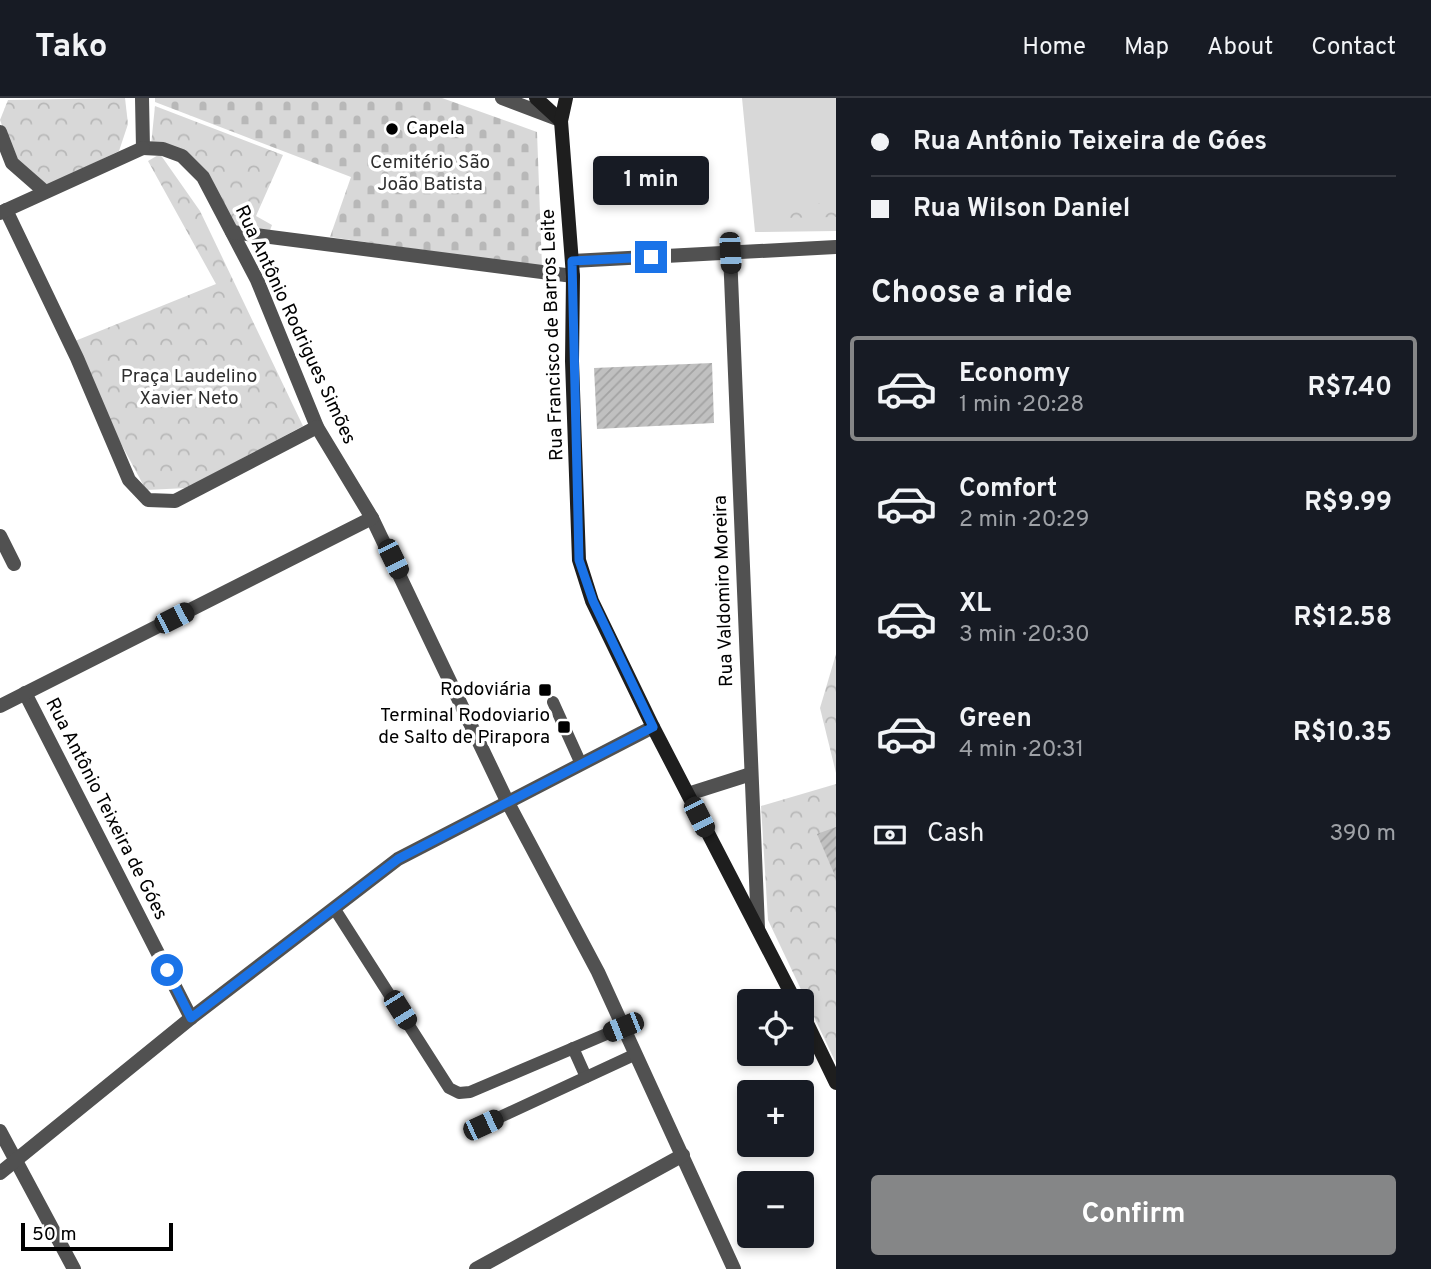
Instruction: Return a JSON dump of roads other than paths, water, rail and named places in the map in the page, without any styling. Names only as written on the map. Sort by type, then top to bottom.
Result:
[{"type":"main road","points":[[536,98],[561,121]]},
{"type":"main road","name":"Rua Francisco de Barros Leite","points":[[566,98],[561,121],[573,268],[572,361],[579,560],[593,601],[653,727],[789,989]]},
{"type":"main road","points":[[814,1038],[836,1083]]},
{"type":"street","points":[[142,98],[143,148],[3,212],[77,358],[129,480],[148,500],[175,502],[317,427]]},
{"type":"street","points":[[502,98],[561,121]]},
{"type":"street","points":[[0,132],[12,163],[44,191]]},
{"type":"street","name":"Rua Antônio Rodrigues Simões","points":[[143,148],[163,149],[182,156],[192,165],[202,177],[232,232],[257,280],[317,427],[372,518],[508,801],[623,1027],[734,1269]]},
{"type":"street","points":[[232,232],[573,268],[730,253],[836,247]]},
{"type":"street","name":"Rua Valdomiro Moreira","points":[[730,253],[758,929]]},
{"type":"street","points":[[0,706],[372,518]]},
{"type":"street","points":[[0,536],[15,564]]},
{"type":"street","name":"Rua Antônio Teixeira de Góes","points":[[25,694],[191,1018]]},
{"type":"street","points":[[0,1173],[191,1018],[398,859],[653,727]]},
{"type":"street","points":[[688,794],[751,774]]},
{"type":"street","points":[[0,1131],[74,1269]]},
{"type":"street","points":[[476,1269],[683,1155]]},
{"type":"lane","points":[[553,702],[581,764]]},
{"type":"lane","points":[[334,908],[449,1088],[459,1093],[470,1092],[623,1027]]},
{"type":"lane","points":[[573,1048],[586,1077]]},
{"type":"lane","points":[[483,1125],[636,1054]]},
{"type":"place","name":"Capela","points":[[392,129]]},
{"type":"place","name":"Rodoviária","points":[[545,690]]},
{"type":"place","name":"Terminal Rodoviario de Salto de Pirapora","points":[[564,727]]},
{"type":"park label","name":"Cemitério São João Batista","points":[[430,174]]},
{"type":"park label","name":"Praça Laudelino Xavier Neto","points":[[189,388]]}]
